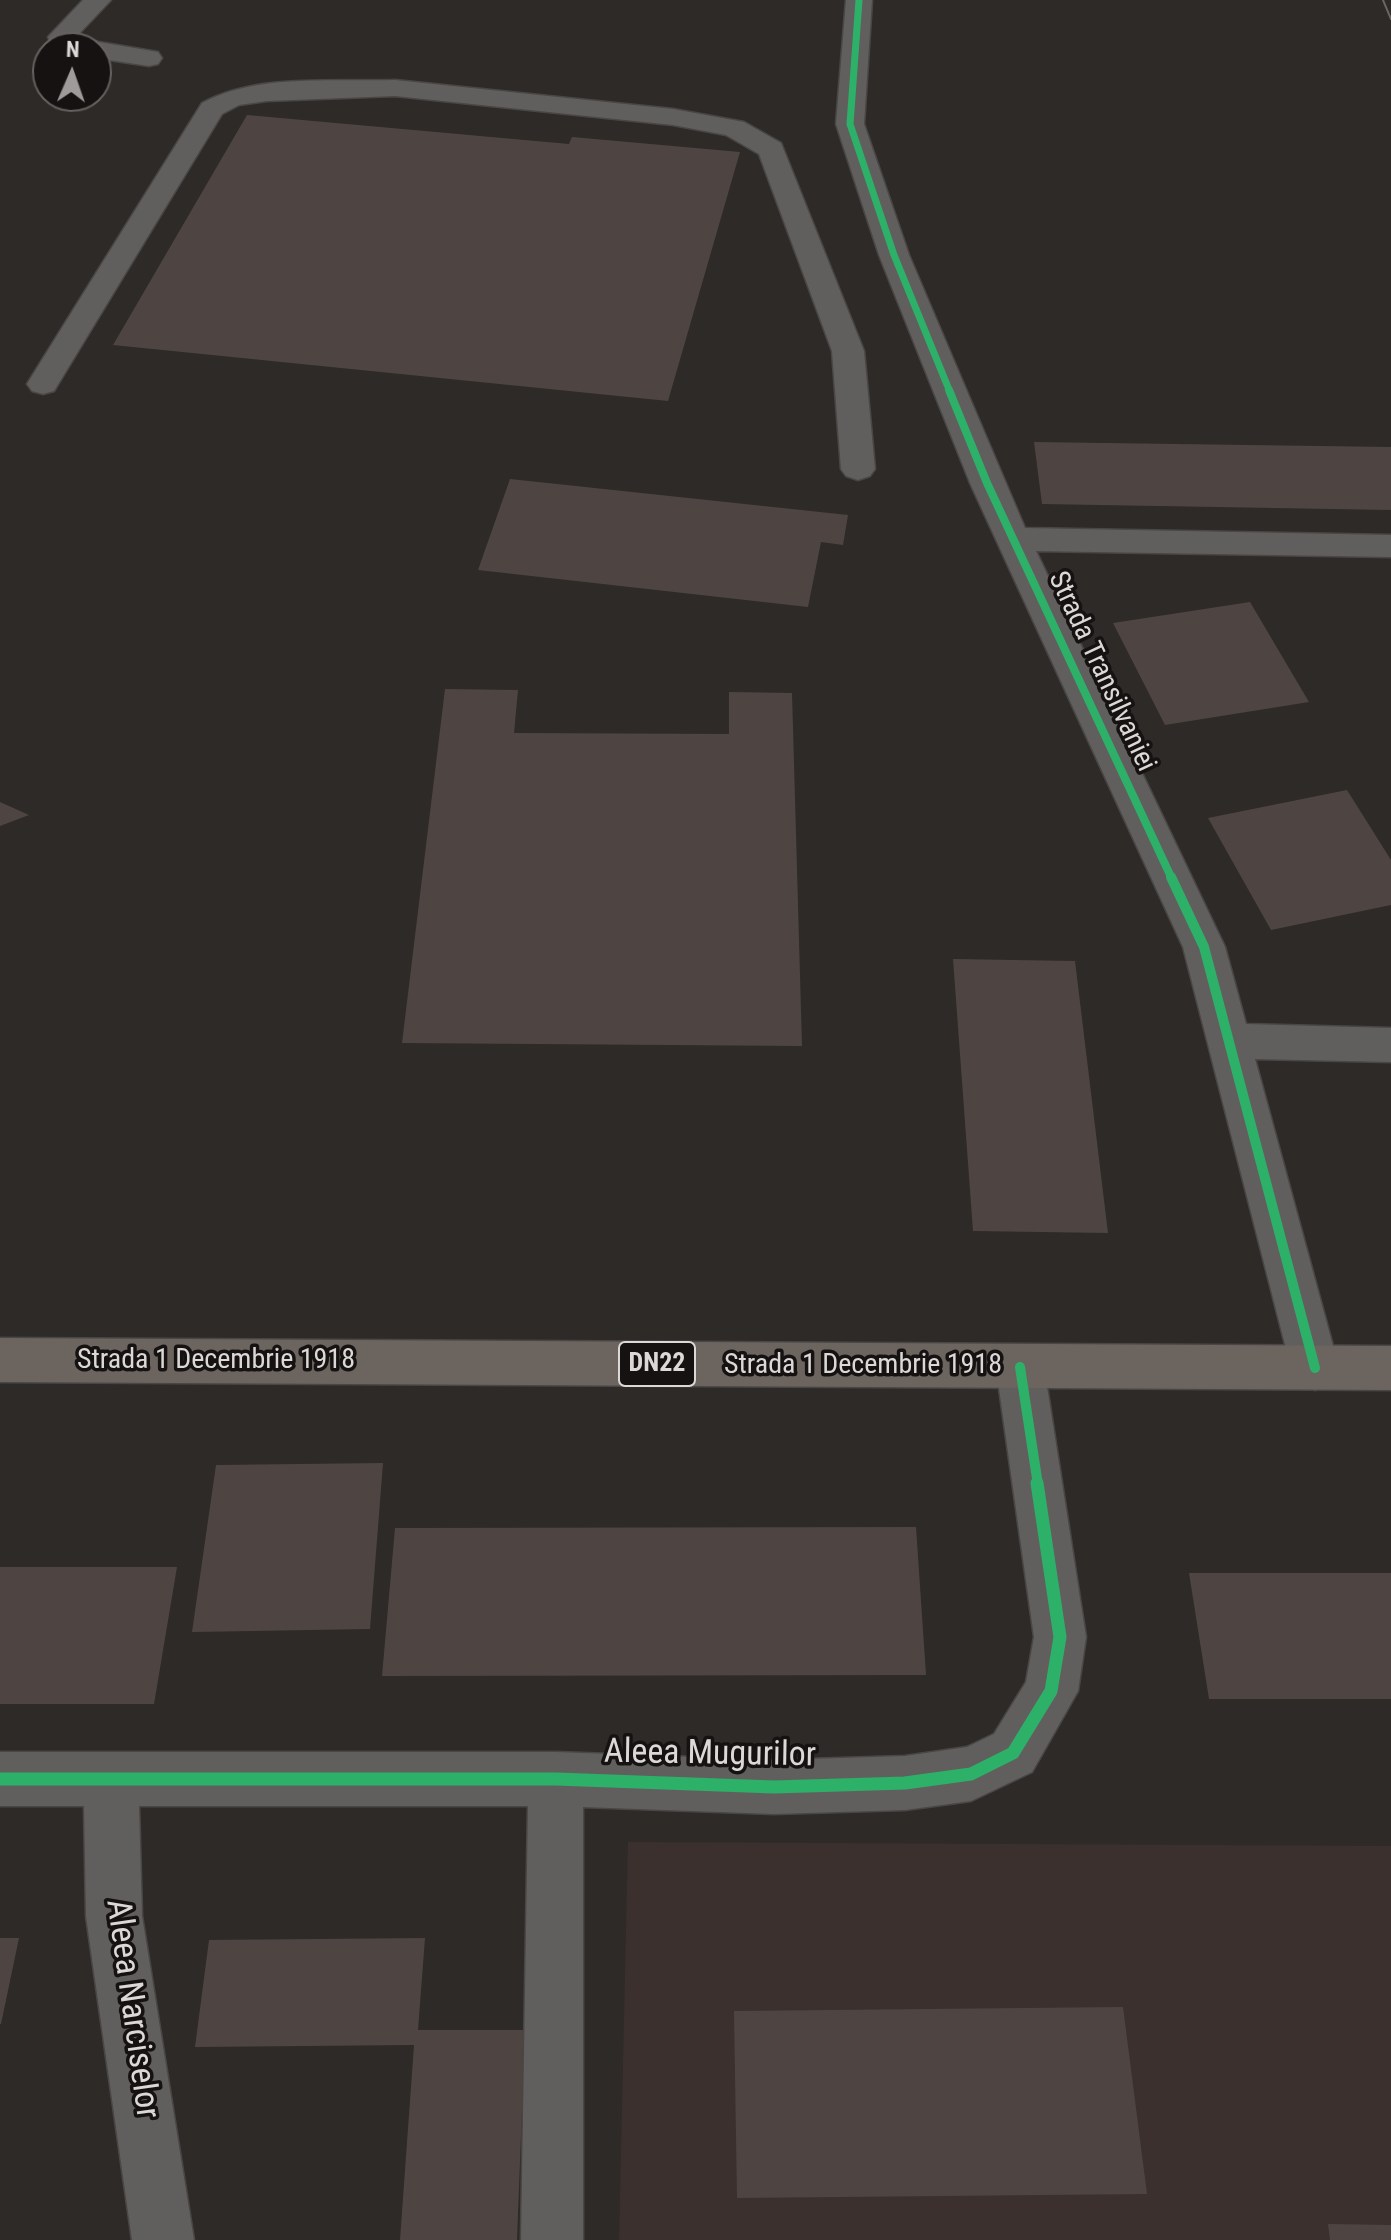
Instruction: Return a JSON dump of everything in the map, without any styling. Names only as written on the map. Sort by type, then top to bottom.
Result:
[{"type":"main road","name":"Strada 1 Decembrie 1918","points":[[0,1360],[1391,1368]]},
{"type":"street","points":[[66,32],[98,0]]},
{"type":"street","name":"Strada Transilvaniei","points":[[859,0],[850,124],[894,255],[1012,539],[1204,947],[1315,1368]]},
{"type":"street","points":[[112,52],[149,58]]},
{"type":"street","points":[[43,384],[212,109],[232,98],[267,93],[395,88],[673,117],[734,128],[771,149],[848,351],[858,469]]},
{"type":"street","points":[[1012,539],[1391,546]]},
{"type":"street","points":[[1229,1041],[1391,1045]]},
{"type":"street","name":"Aleea Mugurilor","points":[[0,1779],[556,1779],[774,1787],[905,1783],[971,1774],[1013,1753],[1051,1691],[1060,1637],[1020,1367]]},
{"type":"street","name":"Aleea Narciselor","points":[[111,1777],[114,1916],[163,2240]]},
{"type":"street","points":[[552,2240],[556,1779]]},
{"type":"shaded area","points":[[628,1842],[1391,1846],[1391,2240],[619,2240]]},
{"type":"building","points":[[247,115],[569,144],[572,137],[740,152],[668,401],[113,345]]},
{"type":"building","points":[[1034,442],[1391,447],[1391,510],[1042,504]]},
{"type":"building","points":[[510,479],[848,515],[843,545],[821,542],[808,607],[478,570]]},
{"type":"building","points":[[1250,602],[1309,702],[1165,725],[1113,623]]},
{"type":"building","points":[[445,689],[518,690],[514,733],[729,734],[729,692],[792,693],[802,1046],[402,1043]]},
{"type":"building","points":[[1347,790],[1391,860],[1391,905],[1271,930],[1208,818]]},
{"type":"building","points":[[0,802],[29,815],[0,826]]},
{"type":"building","points":[[953,959],[1075,961],[1108,1233],[973,1231]]},
{"type":"building","points":[[383,1463],[370,1629],[192,1632],[216,1465]]},
{"type":"building","points":[[916,1527],[926,1675],[382,1676],[395,1528]]},
{"type":"building","points":[[0,1567],[177,1567],[154,1704],[0,1704]]},
{"type":"building","points":[[1189,1573],[1391,1573],[1391,1699],[1209,1699]]},
{"type":"building","points":[[0,1938],[19,1938],[1,2024],[0,2024]]},
{"type":"building","points":[[425,1938],[418,2030],[525,2030],[517,2240],[400,2240],[414,2045],[195,2047],[209,1940]]},
{"type":"building","points":[[1123,2007],[1147,2194],[737,2198],[734,2011]]},
{"type":"building","points":[[1328,2224],[1391,2225],[1391,2240],[1330,2240]]},
{"type":"tram line","points":[[1383,0],[1391,19]]},
{"type":"cycle path","points":[[859,0],[850,124],[894,255],[987,483],[1204,947],[1315,1368]]},
{"type":"cycle path","points":[[0,1779],[556,1779],[774,1787],[905,1783],[971,1774],[1013,1753],[1051,1691],[1060,1637],[1020,1367]]}]
